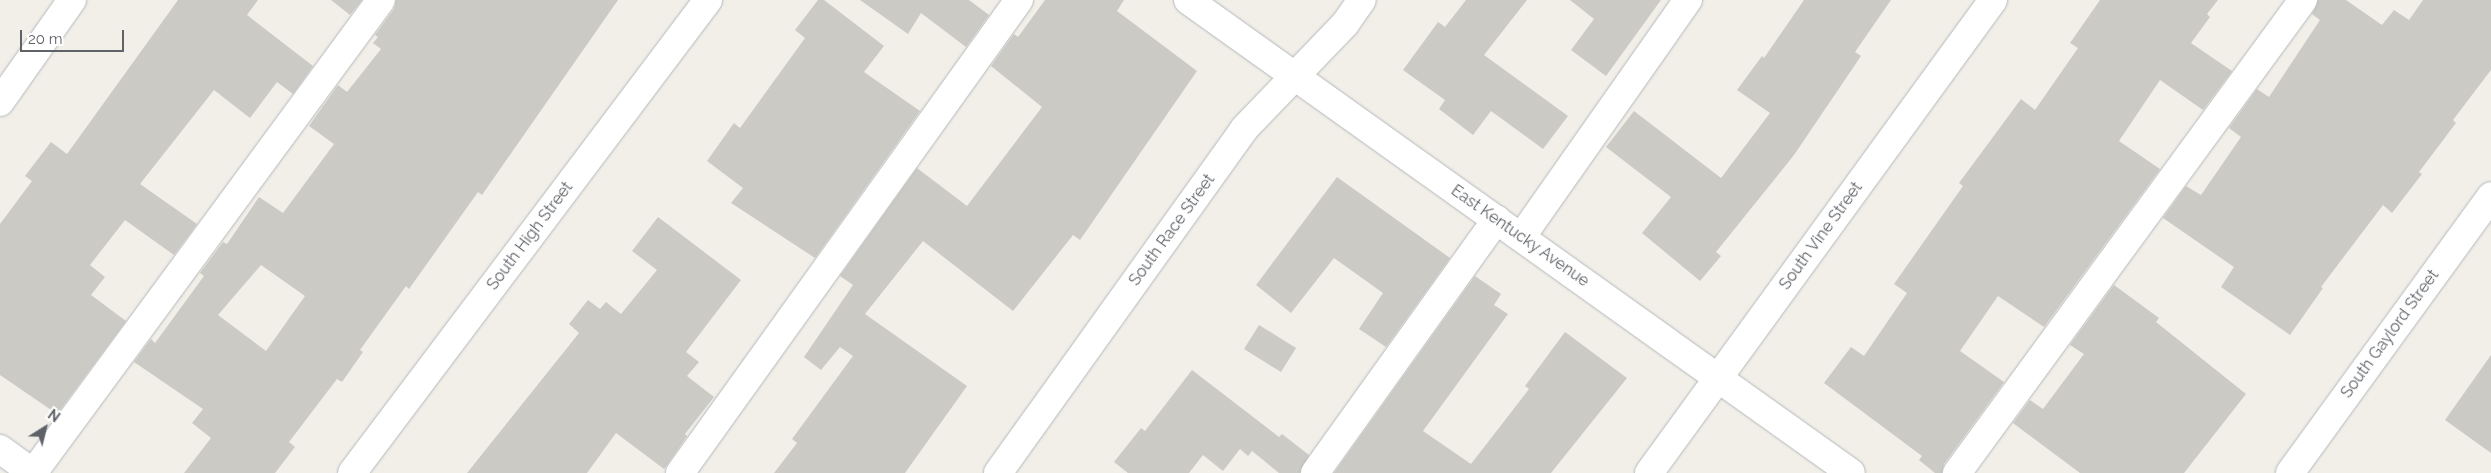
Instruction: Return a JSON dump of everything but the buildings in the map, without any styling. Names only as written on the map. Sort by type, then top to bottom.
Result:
[{"type":"street","points":[[0,102],[72,0]]},
{"type":"street","points":[[0,449],[33,473],[381,0]]},
{"type":"street","name":"South High Street","points":[[352,473],[708,0]]},
{"type":"street","points":[[680,473],[1019,0]]},
{"type":"street","name":"East Kentucky Avenue","points":[[1188,0],[1294,77],[1522,236],[1851,473]]},
{"type":"street","name":"South Race Street","points":[[998,473],[1244,130],[1345,24],[1362,0]]},
{"type":"street","points":[[1522,236],[1688,0]]},
{"type":"street","name":"South Vine Street","points":[[1649,473],[1993,0]]},
{"type":"street","points":[[1957,473],[2303,0]]},
{"type":"street","name":"South Gaylord Street","points":[[2290,473],[2491,196]]},
{"type":"street","points":[[1315,473],[1497,219]]}]
